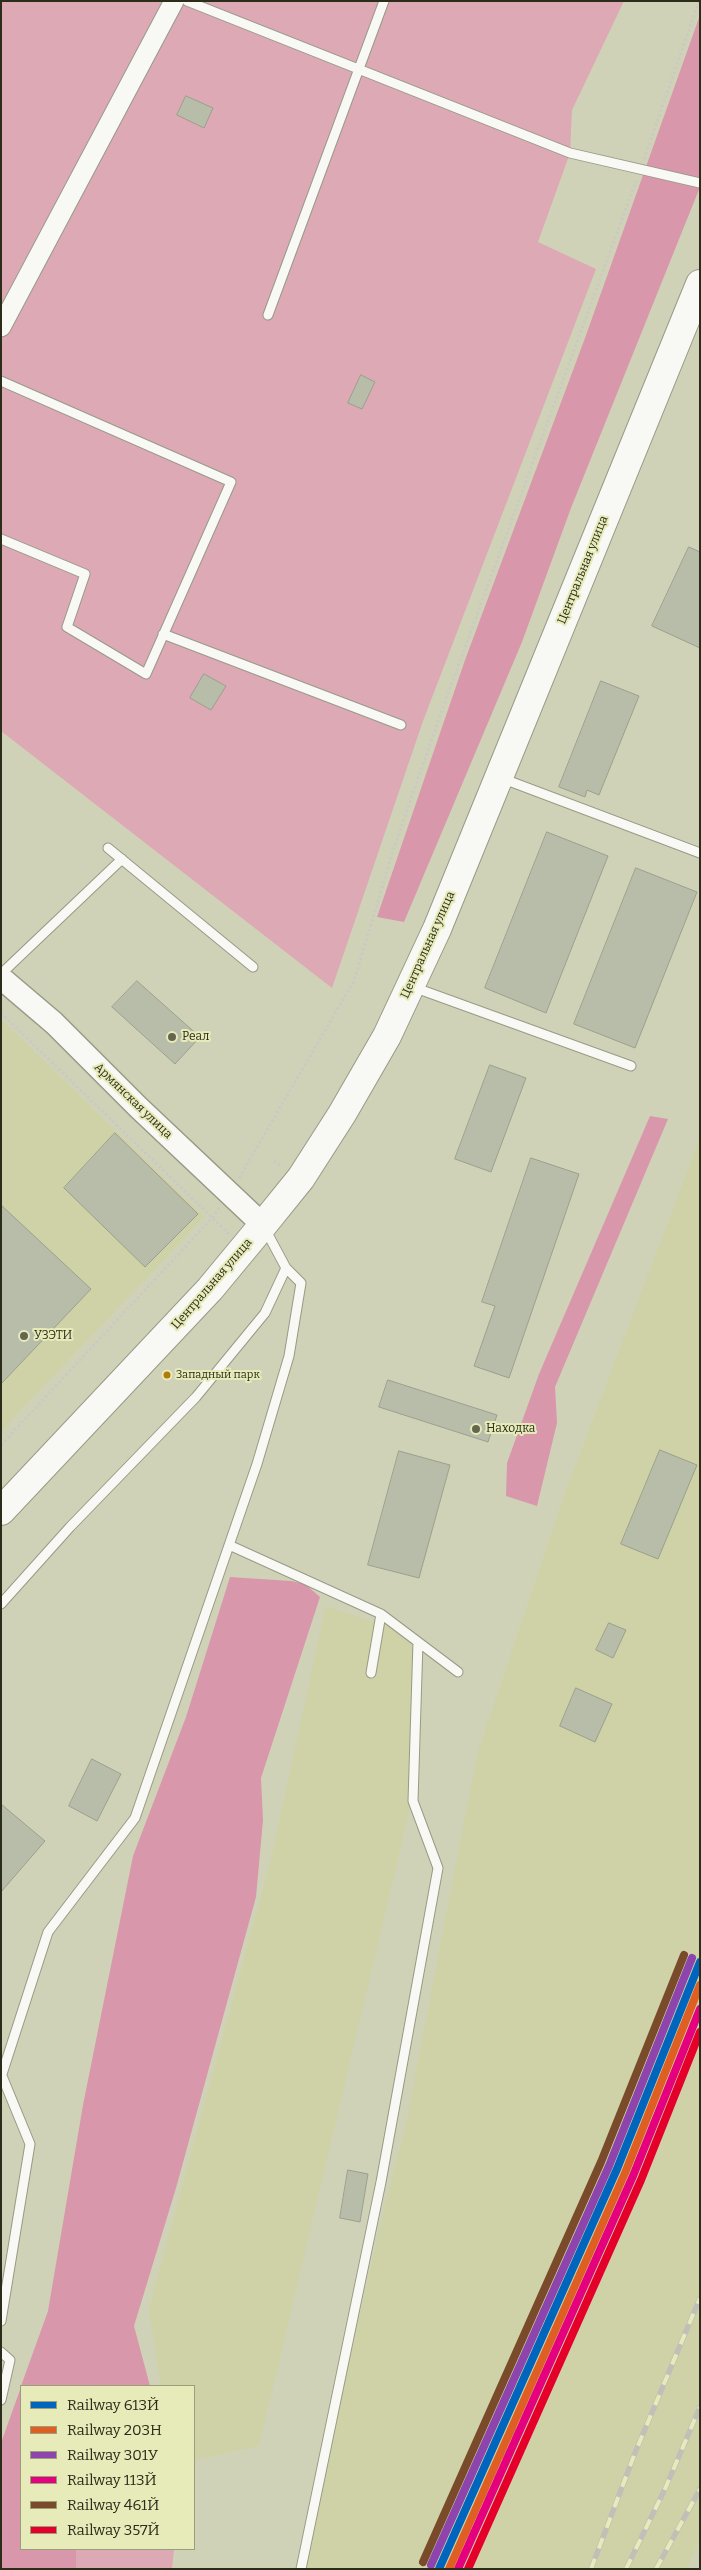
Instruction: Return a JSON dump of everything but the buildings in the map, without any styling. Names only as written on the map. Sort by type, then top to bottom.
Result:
[{"type":"main road","name":"Центральная улица","points":[[1,1511],[210,1290],[263,1225],[300,1178],[342,1114],[387,1036],[437,929],[700,284]]},
{"type":"street","points":[[1,327],[174,1]]},
{"type":"street","name":"Армянская улица","points":[[1,976],[54,1023],[263,1225]]},
{"type":"lane","points":[[187,1],[570,153],[700,184]]},
{"type":"lane","points":[[268,315],[384,1]]},
{"type":"lane","points":[[1,381],[231,482],[146,674],[67,627],[85,574],[1,539]]},
{"type":"lane","points":[[163,634],[401,724]]},
{"type":"lane","points":[[499,777],[700,853]]},
{"type":"lane","points":[[108,848],[253,967]]},
{"type":"lane","points":[[1,976],[122,860]]},
{"type":"lane","points":[[410,986],[631,1066]]},
{"type":"lane","points":[[1,2321],[30,2144],[1,2077],[48,1932],[135,1818],[257,1464],[289,1356],[301,1283],[286,1268],[263,1225]]},
{"type":"lane","points":[[1,1604],[70,1527],[196,1397],[265,1313],[286,1268]]},
{"type":"lane","points":[[229,1545],[381,1614],[458,1672]]},
{"type":"lane","points":[[371,1673],[381,1614]]},
{"type":"lane","points":[[301,2569],[381,2182],[438,1868],[413,1801],[418,1642]]},
{"type":"lane","points":[[1,2352],[10,2360],[1,2400]]},
{"type":"path","points":[[1,1445],[212,1218],[354,981],[393,851],[437,724],[640,170],[699,1]]},
{"type":"path","points":[[1,1013],[244,1247]]},
{"type":"shaded area","points":[[1,1],[624,1],[572,110],[570,153],[538,242],[596,269],[423,721],[332,988],[1,731]]},
{"type":"shaded area","points":[[700,15],[700,187],[571,508],[522,642],[404,922],[377,917],[465,660],[585,338]]},
{"type":"shaded area","points":[[1,1019],[204,1217],[1,1431]]},
{"type":"shaded area","points":[[650,1116],[668,1119],[555,1387],[557,1423],[537,1506],[506,1496],[507,1463],[539,1374]]},
{"type":"shaded area","points":[[700,1138],[700,2538],[687,2569],[300,2569],[308,2542],[385,2205],[405,2129],[477,1755],[562,1501]]},
{"type":"shaded area","points":[[230,1577],[291,1581],[305,1584],[320,1597],[261,1778],[263,1820],[256,1897],[176,2188],[134,2326],[150,2385],[21,2385],[48,2311],[83,2105],[133,1856],[186,1717]]},
{"type":"shaded area","points":[[326,1606],[413,1635],[409,1812],[259,2446],[195,2460],[195,2385],[161,2385],[149,2309],[271,1859]]},
{"type":"shaded area","points":[[20,2390],[20,2550],[76,2550],[76,2569],[1,2569],[1,2443]]},
{"type":"shaded area","points":[[60,2550],[174,2550],[172,2569],[50,2569]]},
{"type":"railway","points":[[591,2569],[635,2453],[700,2298]]},
{"type":"railway","points":[[626,2569],[665,2489],[700,2407]]},
{"type":"railway","points":[[453,2569],[520,2418]]},
{"type":"railway","points":[[656,2569],[700,2489]]},
{"type":"rail line","name":"461Й","points":[[423,2562],[601,2162],[684,1955]]},
{"type":"rail line","name":"301У","points":[[431,2565],[609,2166],[692,1958]]},
{"type":"rail line","name":"613Й","points":[[439,2569],[617,2169],[700,1962]]},
{"type":"rail line","name":"203Н","points":[[449,2569],[625,2173],[700,1985]]},
{"type":"rail line","name":"113Й","points":[[458,2569],[633,2176],[700,2009]]},
{"type":"rail line","name":"357Й","points":[[468,2569],[641,2180],[700,2032]]},
{"type":"place","name":"Реал","points":[[172,1037]]},
{"type":"place","name":"УЗЭТИ","points":[[24,1336]]},
{"type":"place","name":"Западный парк","points":[[167,1375]]},
{"type":"place","name":"Находка","points":[[476,1429]]}]
